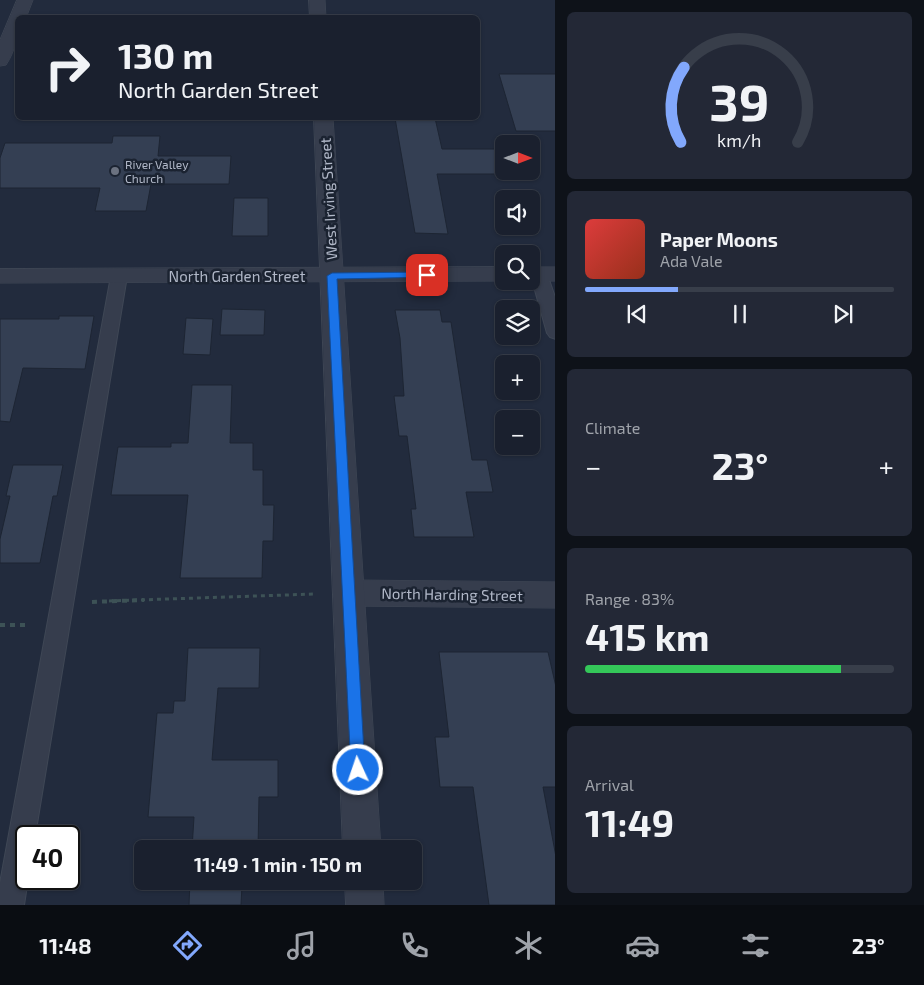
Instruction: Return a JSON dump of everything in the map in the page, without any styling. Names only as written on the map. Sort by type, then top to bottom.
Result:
[{"type":"street","points":[[18,15],[24,0]]},
{"type":"street","points":[[317,0],[318,15]]},
{"type":"street","points":[[0,60],[15,22]]},
{"type":"street","name":"West Irving Street","points":[[323,120],[362,840]]},
{"type":"street","name":"North Garden Street","points":[[0,276],[495,274]]},
{"type":"street","name":"North Harding Street","points":[[348,593],[555,595]]},
{"type":"street","points":[[364,890],[365,905]]},
{"type":"lane","points":[[542,274],[555,334]]},
{"type":"lane","points":[[10,905],[120,276]]},
{"type":"path","points":[[83,602],[348,593]]},
{"type":"building","points":[[499,74],[555,74],[555,131],[516,131]]},
{"type":"building","points":[[395,120],[435,120],[442,149],[495,149],[495,174],[437,174],[448,234],[415,233]]},
{"type":"building","name":"River Valley Church","points":[[113,136],[160,136],[158,156],[231,156],[229,184],[151,184],[146,211],[95,211],[100,188],[0,188],[0,158],[5,143],[112,143]]},
{"type":"building","points":[[234,198],[268,198],[268,236],[232,236]]},
{"type":"building","points":[[222,309],[265,310],[264,335],[220,335]]},
{"type":"building","points":[[395,310],[440,310],[442,322],[451,322],[472,460],[487,460],[493,492],[466,492],[474,537],[414,537],[411,509],[416,509],[407,436],[399,436],[394,396],[404,396],[400,338]]},
{"type":"building","points":[[59,316],[94,316],[85,369],[23,368],[10,422],[0,421],[0,319],[59,319]]},
{"type":"building","points":[[186,318],[213,319],[210,355],[183,354]]},
{"type":"building","points":[[192,385],[232,385],[230,443],[253,443],[253,470],[263,470],[263,505],[274,505],[273,541],[263,541],[262,578],[180,578],[188,495],[111,495],[118,447],[171,447],[171,443],[188,443]]},
{"type":"building","points":[[13,465],[63,465],[57,496],[53,496],[40,563],[0,563],[0,539],[10,496],[6,496]]},
{"type":"building","points":[[188,648],[260,648],[259,688],[218,688],[212,760],[278,760],[278,797],[259,797],[258,840],[193,840],[194,817],[148,817],[157,713],[173,713],[174,701],[185,701]]},
{"type":"building","points":[[439,652],[548,652],[555,683],[555,787],[543,787],[555,852],[555,905],[489,905],[473,787],[440,787],[435,737],[449,737]]},
{"type":"building","points":[[190,890],[242,890],[241,905],[189,905]]},
{"type":"place","name":"River Valley Church","points":[[115,171]]},
{"type":"route","points":[[358,770],[332,276],[427,275]]}]
